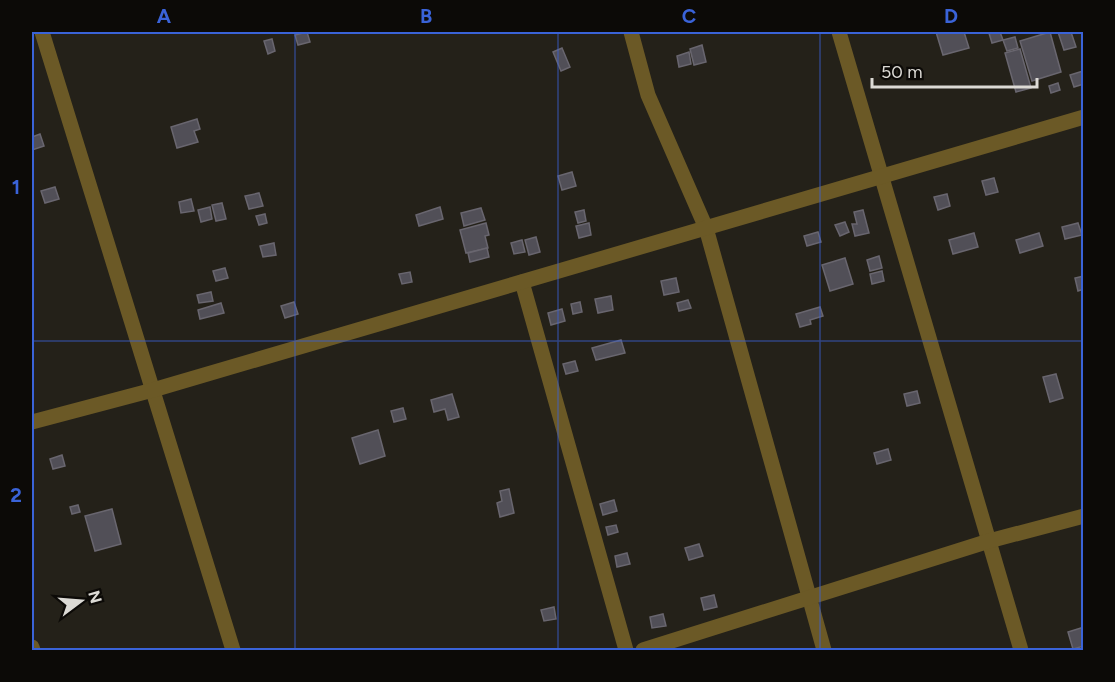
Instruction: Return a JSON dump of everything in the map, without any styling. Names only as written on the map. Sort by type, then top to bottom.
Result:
[{"type":"street","points":[[42,32],[233,651]]},
{"type":"street","points":[[631,32],[648,95],[706,228],[824,651]]},
{"type":"street","points":[[839,32],[1021,651]]},
{"type":"street","points":[[32,422],[153,390],[1083,117]]},
{"type":"street","points":[[522,282],[626,651]]},
{"type":"street","points":[[643,651],[989,541],[1083,516]]},
{"type":"building","points":[[307,32],[310,42],[298,45],[295,35]]},
{"type":"building","points":[[936,32],[964,32],[969,48],[943,55]]},
{"type":"building","points":[[1000,32],[1003,40],[992,43],[989,33]]},
{"type":"building","points":[[1050,32],[1061,72],[1032,81],[1020,41]]},
{"type":"building","points":[[1058,32],[1071,32],[1076,47],[1064,50]]},
{"type":"building","points":[[1015,37],[1018,48],[1007,51],[1003,40]]},
{"type":"building","points":[[272,39],[275,51],[268,54],[264,41]]},
{"type":"building","points":[[702,45],[706,62],[694,65],[690,49]]},
{"type":"building","points":[[562,48],[570,67],[561,71],[553,52]]},
{"type":"building","points":[[1020,49],[1031,88],[1016,92],[1005,53]]},
{"type":"building","points":[[689,52],[691,64],[679,67],[677,56]]},
{"type":"building","points":[[1083,71],[1084,84],[1074,87],[1070,75]]},
{"type":"building","points":[[1058,83],[1060,90],[1051,93],[1049,86]]},
{"type":"building","points":[[197,119],[200,129],[194,131],[198,142],[177,148],[171,127]]},
{"type":"building","points":[[40,134],[44,146],[32,150],[32,137]]},
{"type":"building","points":[[572,172],[576,186],[562,190],[558,176]]},
{"type":"building","points":[[994,178],[998,192],[986,195],[982,181]]},
{"type":"building","points":[[55,187],[59,199],[45,203],[41,191]]},
{"type":"building","points":[[259,193],[263,206],[249,209],[245,196]]},
{"type":"building","points":[[947,194],[950,206],[938,210],[934,197]]},
{"type":"building","points":[[191,199],[194,211],[181,213],[179,202]]},
{"type":"building","points":[[222,203],[226,219],[216,221],[212,205]]},
{"type":"building","points":[[210,207],[212,219],[201,222],[198,210]]},
{"type":"building","points":[[440,207],[443,219],[419,226],[416,215]]},
{"type":"building","points":[[481,208],[485,220],[464,226],[461,213]]},
{"type":"building","points":[[584,210],[586,221],[578,223],[575,212]]},
{"type":"building","points":[[863,210],[869,233],[855,236],[852,224],[857,224],[854,212]]},
{"type":"building","points":[[265,214],[267,223],[259,225],[256,216]]},
{"type":"building","points":[[845,222],[849,232],[840,236],[835,225]]},
{"type":"building","points":[[486,223],[489,235],[485,236],[488,248],[466,253],[460,230]]},
{"type":"building","points":[[589,223],[591,235],[579,238],[576,226]]},
{"type":"building","points":[[1078,223],[1082,235],[1065,239],[1062,227]]},
{"type":"building","points":[[818,232],[821,242],[807,246],[804,236]]},
{"type":"building","points":[[974,233],[978,247],[953,254],[949,240]]},
{"type":"building","points":[[1039,233],[1043,246],[1020,253],[1016,240]]},
{"type":"building","points":[[536,237],[540,252],[529,255],[525,240]]},
{"type":"building","points":[[522,240],[525,252],[514,254],[511,243]]},
{"type":"building","points":[[274,243],[276,255],[263,257],[260,246]]},
{"type":"building","points":[[487,248],[489,257],[470,262],[468,253]]},
{"type":"building","points":[[879,256],[882,268],[870,271],[867,260]]},
{"type":"building","points":[[845,258],[853,284],[830,291],[822,265]]},
{"type":"building","points":[[225,268],[228,278],[216,281],[213,271]]},
{"type":"building","points":[[882,271],[884,281],[872,284],[870,274]]},
{"type":"building","points":[[410,272],[412,282],[402,284],[399,274]]},
{"type":"building","points":[[1084,276],[1084,289],[1078,291],[1075,278]]},
{"type":"building","points":[[676,278],[679,292],[664,295],[661,281]]},
{"type":"building","points":[[211,292],[213,301],[199,303],[197,295]]},
{"type":"building","points":[[611,296],[613,310],[598,313],[595,299]]},
{"type":"building","points":[[688,300],[691,308],[679,311],[677,303]]},
{"type":"building","points":[[294,302],[298,314],[285,318],[281,306]]},
{"type":"building","points":[[580,302],[582,312],[573,314],[571,304]]},
{"type":"building","points":[[221,303],[224,313],[200,319],[198,310]]},
{"type":"building","points":[[820,307],[823,316],[810,320],[811,324],[800,327],[796,314]]},
{"type":"building","points":[[562,309],[565,321],[551,325],[548,313]]},
{"type":"building","points":[[621,340],[625,353],[596,360],[592,348]]},
{"type":"building","points":[[575,361],[578,371],[566,374],[563,364]]},
{"type":"building","points":[[1056,374],[1063,398],[1050,402],[1043,377]]},
{"type":"building","points":[[917,391],[920,403],[907,406],[904,394]]},
{"type":"building","points":[[452,394],[459,417],[448,420],[445,409],[434,412],[431,400]]},
{"type":"building","points":[[403,408],[406,419],[394,422],[391,411]]},
{"type":"building","points":[[378,430],[385,456],[360,464],[352,438]]},
{"type":"building","points":[[888,449],[891,460],[877,464],[874,453]]},
{"type":"building","points":[[62,455],[65,466],[53,469],[50,459]]},
{"type":"building","points":[[509,489],[514,513],[500,517],[497,503],[502,501],[500,491]]},
{"type":"building","points":[[614,500],[617,511],[603,515],[600,504]]},
{"type":"building","points":[[78,505],[80,512],[72,514],[70,507]]},
{"type":"building","points":[[112,509],[121,544],[95,551],[85,516]]},
{"type":"building","points":[[616,525],[618,532],[608,535],[606,527]]},
{"type":"building","points":[[699,544],[703,556],[689,560],[685,548]]},
{"type":"building","points":[[627,553],[630,564],[617,567],[615,556]]},
{"type":"building","points":[[714,595],[717,607],[704,610],[701,598]]},
{"type":"building","points":[[554,607],[556,619],[544,621],[541,610]]},
{"type":"building","points":[[663,614],[666,626],[652,628],[650,617]]},
{"type":"building","points":[[1084,627],[1084,646],[1073,649],[1068,632]]}]
